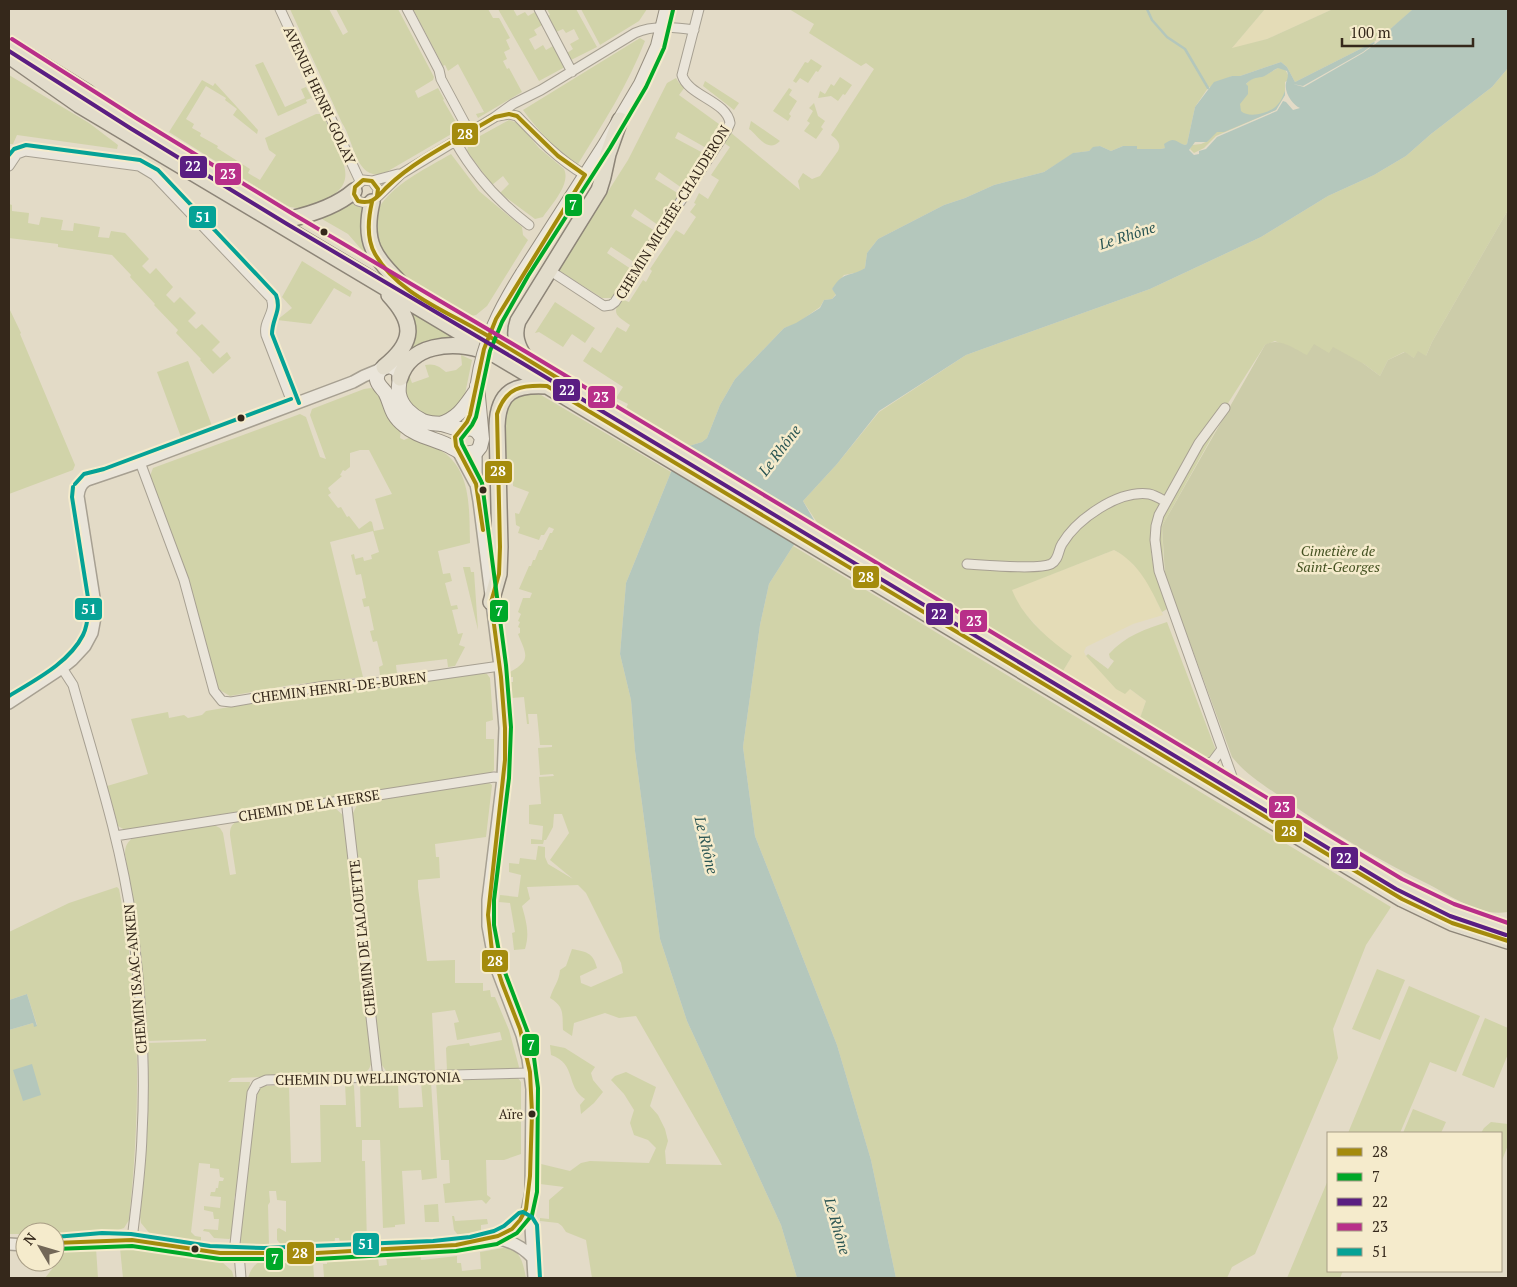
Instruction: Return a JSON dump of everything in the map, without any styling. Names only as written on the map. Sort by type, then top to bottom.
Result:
[{"type":"main road","points":[[458,451],[455,437],[471,415],[484,349],[493,326],[523,273],[620,120],[650,66],[662,28],[665,10]]},
{"type":"main road","points":[[9,44],[133,123],[290,219],[525,358],[614,419],[1133,730],[1413,905],[1466,928],[1508,941]]},
{"type":"main road","points":[[9,56],[133,123]]},
{"type":"main road","points":[[9,56],[79,105]]},
{"type":"main road","points":[[9,67],[79,105],[376,281],[548,386],[614,419]]},
{"type":"main road","points":[[525,358],[517,343],[516,326],[522,312],[601,185],[608,154],[620,120]]},
{"type":"main road","points":[[290,219],[308,215],[341,200],[357,186]]},
{"type":"main road","points":[[375,199],[368,222],[372,248],[378,259],[403,286]]},
{"type":"main road","points":[[376,281],[406,316],[408,325],[404,346],[382,368],[377,376],[377,380],[386,394],[392,412],[404,426],[458,451],[469,454],[476,452],[481,444],[480,435],[471,415],[476,388]]},
{"type":"main road","points":[[381,387],[395,388],[404,368],[412,359],[425,351],[439,346],[457,344],[492,353]]},
{"type":"main road","points":[[382,368],[388,366],[395,368],[400,380],[399,393],[402,403],[408,411],[422,421],[461,429],[474,429],[480,435]]},
{"type":"main road","points":[[491,602],[499,574],[497,426],[499,406],[505,396],[518,388],[533,385],[548,386]]},
{"type":"main road","points":[[440,424],[454,418],[471,415]]},
{"type":"main road","points":[[1133,730],[1202,765],[1424,898],[1462,916],[1504,926]]},
{"type":"street","name":"AVENUE HENRI-GOLAY","points":[[280,9],[357,186]]},
{"type":"street","points":[[407,9],[439,70],[440,79],[470,132]]},
{"type":"street","points":[[538,9],[572,72]]},
{"type":"street","name":"CHEMIN MICHÉE-CHAUDERON","points":[[549,270],[600,304],[604,306],[612,305],[727,130],[730,123],[726,113],[683,80],[683,68],[700,9]]},
{"type":"street","points":[[401,174],[372,181],[366,179],[357,186],[356,198],[362,203],[375,199],[401,174],[496,117],[513,104],[526,99],[640,31],[675,27],[694,30]]},
{"type":"street","points":[[517,116],[518,107],[526,99]]},
{"type":"street","points":[[496,117],[509,114],[517,116],[554,154],[586,176]]},
{"type":"street","points":[[455,141],[487,187],[511,211],[530,225]]},
{"type":"street","points":[[9,166],[17,154],[24,151],[138,166],[154,174],[271,298],[273,309],[266,328],[266,336],[293,405]]},
{"type":"street","points":[[372,181],[378,189],[375,199]]},
{"type":"street","points":[[9,703],[62,668],[85,646],[92,633],[95,604],[78,496],[79,488],[87,480],[106,475],[293,405],[353,382],[382,368]]},
{"type":"street","points":[[353,382],[372,383],[381,387]]},
{"type":"street","points":[[1225,408],[1199,443],[1166,502],[1156,526],[1155,540],[1157,563],[1172,610],[1235,785]]},
{"type":"street","points":[[458,451],[476,484]]},
{"type":"street","points":[[65,1242],[132,1240],[220,1253],[317,1253],[450,1246],[494,1238],[513,1228],[523,1218],[531,1192],[532,1114],[530,1074],[524,1041],[495,964],[488,926],[488,900],[503,778],[505,728],[500,666],[476,484],[476,452]]},
{"type":"street","name":"CHEMIN HENRI-DE-BUREN","points":[[140,462],[184,580],[214,691],[222,701],[232,702],[325,686],[388,682],[500,666]]},
{"type":"street","points":[[967,564],[1038,566],[1051,564],[1057,558],[1063,542],[1081,522],[1101,507],[1117,500],[1140,494],[1152,494],[1166,502]]},
{"type":"street","name":"CHEMIN ISAAC-ANKEN","points":[[62,668],[73,685],[115,836],[132,922],[142,1034],[142,1135],[132,1240]]},
{"type":"street","points":[[1202,765],[1213,760],[1222,749]]},
{"type":"street","name":"CHEMIN DE LA HERSE","points":[[115,836],[346,799],[494,777],[503,778]]},
{"type":"street","name":"CHEMIN DE L'ALOUETTE","points":[[346,799],[378,1078]]},
{"type":"street","name":"CHEMIN DU WELLINGTONIA","points":[[236,1253],[252,1093],[257,1084],[266,1080],[530,1074]]},
{"type":"street","points":[[523,1218],[531,1227],[534,1278]]},
{"type":"street","points":[[494,1238],[516,1244],[533,1258]]},
{"type":"street","points":[[236,1253],[241,1278]]},
{"type":"shaded area","points":[[1265,9],[1333,9],[1267,39],[1231,49]]},
{"type":"shaded area","points":[[1114,550],[1125,556],[1147,579],[1163,615],[1133,624],[1086,647],[1084,652],[1086,656],[1146,701],[1140,718],[1063,671],[1072,656],[1051,642],[1021,609],[1011,590]]},
{"type":"green space","points":[[290,9],[329,9],[343,35],[348,32],[336,9],[398,9],[434,77],[433,80],[415,91],[418,98],[438,88],[460,129],[383,174],[374,174],[366,171],[356,157],[346,130]]},
{"type":"green space","points":[[413,9],[488,9],[493,18],[499,18],[510,38],[506,40],[510,49],[504,52],[507,59],[503,61],[522,92],[478,118],[476,114],[484,112],[458,64],[448,71],[445,65],[443,66]]},
{"type":"green space","points":[[498,9],[513,9],[517,16],[525,12],[528,16],[535,12],[542,25],[534,30],[537,35],[529,39],[535,50],[543,45],[546,50],[553,46],[565,67],[539,81]]},
{"type":"green space","points":[[547,9],[576,9],[597,47],[571,60],[567,53],[573,49],[570,44],[579,39],[574,29],[566,33],[563,29],[556,32],[547,16],[550,15]]},
{"type":"green space","points":[[581,9],[647,9],[639,21],[600,45]]},
{"type":"green space","points":[[789,9],[1265,9],[1232,48],[1267,39],[1333,9],[1413,9],[1374,42],[1295,82],[1287,67],[1281,62],[1240,76],[1232,76],[1208,88],[1195,107],[1187,144],[1185,145],[1180,144],[1161,149],[1137,149],[1136,146],[1123,146],[1111,151],[1100,146],[1089,151],[1074,153],[1044,172],[994,185],[944,205],[878,239],[867,253],[865,268],[860,272],[844,275],[832,289],[836,294],[832,299],[824,300],[820,307],[796,324],[784,328],[735,379],[720,405],[707,438],[702,442],[689,446],[626,408],[628,404],[616,398],[623,387],[583,361],[592,347],[601,353],[617,327],[626,332],[630,325],[617,314],[616,308],[618,304],[621,299],[629,302],[643,280],[646,282],[652,271],[650,269],[676,230],[684,235],[696,217],[690,212],[696,204],[694,203],[699,193],[708,199],[719,180],[711,175],[730,147],[724,143],[730,132],[800,190],[798,181],[803,173],[812,179],[820,176],[838,151],[839,143],[831,135],[874,69],[866,63],[861,66],[809,33],[814,24]]},
{"type":"green space","points":[[640,38],[645,41],[631,73],[578,164],[548,140],[523,110]]},
{"type":"green space","points":[[811,59],[822,66],[818,72],[816,71],[808,83],[800,78],[796,83],[793,81],[805,62],[808,63]]},
{"type":"green space","points":[[263,62],[285,107],[305,98],[301,89],[306,87],[312,98],[306,100],[307,103],[278,116],[255,65]]},
{"type":"green space","points":[[1278,68],[1285,69],[1288,80],[1285,82],[1285,95],[1276,110],[1216,136],[1204,148],[1194,153],[1190,149],[1192,145],[1208,141],[1196,136],[1250,80],[1258,76],[1264,76]]},
{"type":"green space","points":[[1508,68],[1508,210],[1432,342],[1426,356],[1414,358],[1404,352],[1388,360],[1380,376],[1364,364],[1330,353],[1307,356],[1275,341],[1265,345],[1225,408],[1217,413],[1200,434],[1165,495],[1159,493],[1160,499],[1151,535],[1151,554],[1167,609],[1162,612],[1143,576],[1123,555],[1114,550],[1012,590],[1029,619],[1072,656],[1063,671],[818,524],[803,501],[837,464],[879,412],[966,355],[1150,289],[1261,237],[1328,196],[1374,175],[1406,156],[1431,134],[1492,87]]},
{"type":"green space","points":[[9,75],[89,123],[118,145],[117,149],[17,135],[13,144],[9,144]]},
{"type":"green space","points":[[840,77],[852,85],[845,95],[843,94],[838,101],[831,96],[818,98],[820,91],[825,94],[831,84],[834,86]]},
{"type":"green space","points":[[676,78],[685,87],[679,95],[723,127],[708,149],[678,132],[675,138],[705,154],[682,188],[659,172],[655,179],[679,194],[658,225],[635,209],[631,216],[655,231],[634,262],[611,247],[607,253],[631,269],[613,298],[602,298],[558,270],[628,160],[667,83]]},
{"type":"green space","points":[[202,80],[213,86],[215,83],[258,130],[257,134],[233,115],[237,109],[225,100],[226,98],[206,86],[186,119],[194,124],[192,128],[201,133],[200,136],[218,146],[217,148],[250,169],[248,173],[260,180],[276,155],[269,150],[265,138],[316,114],[321,114],[345,169],[343,184],[339,190],[332,196],[308,207],[296,208],[287,206],[169,132]]},
{"type":"green space","points":[[705,81],[739,103],[734,110],[703,86]]},
{"type":"green space","points":[[789,88],[792,90],[789,95],[797,101],[789,114],[791,116],[788,121],[773,111]]},
{"type":"green space","points":[[814,103],[818,116],[825,121],[821,127],[823,129],[816,139],[804,131],[810,123],[807,121],[813,111],[809,108]]},
{"type":"green space","points":[[509,120],[518,123],[539,148],[564,169],[565,181],[563,187],[543,217],[535,219],[500,193],[509,184],[503,176],[492,185],[467,151],[469,142]]},
{"type":"green space","points":[[751,121],[780,141],[771,145],[763,142],[749,129]]},
{"type":"green space","points":[[451,154],[479,191],[522,227],[523,235],[528,240],[487,306],[476,315],[471,316],[407,277],[392,264],[381,250],[376,234],[379,210],[389,195],[414,176]]},
{"type":"green space","points":[[351,199],[359,207],[366,209],[370,256],[368,257],[348,234],[315,215]]},
{"type":"green space","points":[[9,204],[12,205],[12,211],[29,213],[28,223],[39,225],[41,217],[63,220],[61,230],[73,231],[74,223],[100,227],[98,237],[109,238],[111,231],[125,233],[149,259],[142,266],[150,274],[156,268],[173,287],[166,295],[174,303],[180,297],[196,313],[188,321],[196,329],[202,324],[220,342],[212,350],[220,358],[227,352],[231,358],[213,374],[176,333],[178,330],[154,305],[130,277],[131,275],[112,255],[58,247],[58,244],[9,238]]},
{"type":"green space","name":"Cimetière de Saint-Georges","points":[[1508,210],[1508,912],[1499,913],[1481,910],[1451,897],[1360,848],[1310,817],[1261,783],[1232,757],[1165,575],[1162,526],[1265,345],[1276,342],[1281,343],[1307,355],[1314,344],[1329,353],[1333,347],[1364,364],[1380,376],[1388,360],[1405,352],[1414,358],[1418,351],[1426,356],[1432,342]]},
{"type":"green space","points":[[302,261],[352,292],[350,297],[334,288],[311,324],[277,320],[292,308],[282,297]]},
{"type":"green space","points":[[555,302],[595,328],[585,343],[572,334],[563,347],[539,332],[535,333]]},
{"type":"green space","points":[[9,308],[75,465],[73,470],[9,494]]},
{"type":"green space","points":[[410,308],[460,338],[404,361]]},
{"type":"green space","points":[[461,355],[472,360],[464,399],[459,409],[435,419],[413,410],[404,392],[408,372],[412,383],[429,377],[425,365],[431,364],[446,372],[456,370],[462,365]]},
{"type":"green space","points":[[188,361],[212,426],[181,437],[157,372]]},
{"type":"green space","points":[[371,388],[377,391],[401,430],[400,438],[404,440],[411,437],[429,444],[446,454],[461,473],[465,483],[469,507],[470,543],[438,551],[443,574],[450,573],[452,581],[445,583],[451,606],[457,605],[458,609],[452,610],[458,634],[463,633],[459,645],[465,647],[455,666],[448,667],[447,659],[396,665],[397,674],[380,676],[379,667],[383,665],[377,641],[373,642],[370,631],[374,630],[369,606],[364,607],[362,599],[366,598],[361,574],[356,575],[351,555],[354,554],[355,559],[363,557],[364,561],[372,559],[371,555],[379,552],[373,531],[330,542],[363,677],[291,685],[230,696],[218,689],[189,582],[150,476],[153,468],[300,414],[306,417],[320,457],[326,459],[310,415],[312,409]],"holes":[[[369,450],[392,494],[375,499],[384,529],[374,531],[370,521],[359,529],[349,516],[347,517],[341,507],[338,508],[328,495],[331,493],[328,488],[342,476],[340,475],[343,470],[345,471],[350,467],[350,453]]]},
{"type":"green space","points":[[529,393],[541,395],[671,472],[626,583],[620,654],[631,700],[635,751],[660,939],[687,1021],[781,1225],[797,1278],[592,1278],[586,1240],[566,1232],[558,1223],[540,1221],[540,1218],[549,1219],[549,1200],[564,1187],[540,1184],[541,1164],[570,1171],[581,1163],[590,1161],[649,1163],[656,1148],[648,1140],[634,1135],[630,1123],[634,1110],[624,1094],[611,1080],[615,1076],[626,1072],[656,1087],[650,1106],[658,1115],[665,1129],[668,1141],[665,1151],[666,1164],[722,1165],[636,1016],[619,1018],[605,1013],[574,1023],[572,1036],[563,1030],[560,1008],[550,998],[560,970],[566,966],[572,949],[591,956],[597,968],[580,976],[581,983],[591,987],[623,973],[621,963],[586,893],[578,885],[527,887],[530,899],[522,906],[527,932],[525,949],[514,950],[512,933],[515,932],[510,903],[499,902],[500,895],[518,897],[521,875],[509,872],[509,863],[519,864],[520,858],[536,860],[538,846],[545,847],[545,857],[548,864],[573,879],[550,860],[569,833],[562,814],[554,814],[553,827],[543,844],[531,844],[531,839],[542,840],[543,826],[529,824],[529,805],[541,804],[539,777],[554,776],[553,774],[540,775],[538,748],[552,747],[552,745],[540,745],[537,714],[528,714],[529,724],[527,724],[524,697],[512,698],[511,682],[513,682],[513,677],[511,677],[510,672],[522,664],[525,656],[518,634],[520,633],[520,628],[518,627],[520,622],[518,621],[521,614],[518,612],[523,598],[530,598],[532,593],[519,589],[529,566],[535,560],[539,550],[542,550],[554,529],[549,527],[539,540],[518,533],[520,527],[516,525],[515,513],[519,514],[529,492],[513,486],[513,479],[503,478],[504,410],[511,401],[520,395]]},
{"type":"green space","points":[[1223,417],[1162,526],[1164,571],[1159,551],[1159,532],[1163,517],[1199,450]]},
{"type":"green space","points":[[793,546],[1391,907],[1366,945],[1333,1029],[1338,1058],[1255,1254],[1232,1267],[1227,1278],[896,1278],[871,1160],[837,1045],[755,836],[743,747],[760,625],[769,584]]},
{"type":"green space","points":[[463,567],[470,567],[471,572],[474,572],[478,630]]},
{"type":"green space","points":[[1167,622],[1215,748],[1214,753],[1208,758],[1140,718],[1146,701],[1130,689],[1125,694],[1116,689],[1086,656],[1088,654],[1108,669],[1114,661],[1110,658],[1109,654],[1122,642],[1143,630]]},
{"type":"green space","points":[[483,673],[487,674],[490,678],[493,720],[486,722],[486,739],[494,739],[494,770],[490,774],[125,830],[118,826],[107,786],[148,774],[131,719],[168,712],[169,718],[184,715],[188,718],[202,715],[206,711],[313,693],[417,683]]},
{"type":"green space","points":[[489,783],[492,785],[486,837],[435,844],[436,857],[439,857],[440,878],[418,880],[418,887],[427,961],[455,960],[455,983],[483,983],[483,991],[490,990],[491,997],[495,997],[509,1030],[519,1067],[517,1070],[447,1071],[446,1048],[448,1046],[469,1043],[470,1046],[502,1040],[500,1032],[457,1040],[454,1023],[459,1022],[455,1010],[432,1013],[435,1072],[392,1074],[386,1071],[380,1062],[352,815],[357,805],[362,802]]},
{"type":"green space","points":[[330,807],[335,808],[344,816],[372,1062],[364,1074],[232,1078],[228,1082],[250,1082],[238,1183],[234,1199],[231,1238],[214,1238],[209,1232],[203,1231],[204,1229],[218,1230],[219,1219],[214,1219],[213,1212],[204,1210],[204,1206],[220,1208],[221,1197],[210,1196],[211,1192],[215,1192],[216,1188],[218,1188],[219,1181],[223,1181],[224,1178],[220,1177],[219,1169],[210,1168],[210,1164],[199,1163],[191,1232],[195,1236],[201,1237],[201,1244],[151,1235],[141,1223],[140,1217],[147,1130],[148,1043],[206,1041],[206,1039],[148,1041],[141,953],[125,854],[126,846],[134,837],[214,825],[220,828],[223,833],[230,875],[236,874],[230,830],[237,821]]},
{"type":"green space","points":[[117,887],[119,889],[132,972],[137,1054],[136,1136],[129,1220],[124,1228],[118,1230],[65,1233],[65,1222],[15,1222],[15,1234],[9,1234],[9,1030],[33,1023],[34,1026],[37,1025],[27,994],[9,1000],[9,932],[69,903]]},
{"type":"green space","points":[[1377,969],[1405,980],[1380,1040],[1352,1029]]},
{"type":"green space","points":[[1409,986],[1480,1016],[1456,1072],[1430,1062],[1400,1132],[1348,1132]]},
{"type":"green space","points":[[1485,1018],[1508,1028],[1508,1054],[1494,1088],[1462,1075]]},
{"type":"green space","points":[[550,1045],[565,1048],[595,1067],[591,1073],[593,1080],[603,1092],[581,1114],[580,1105],[585,1099],[575,1088],[568,1069],[559,1059],[551,1055]]},
{"type":"green space","points":[[518,1078],[521,1082],[521,1154],[504,1160],[486,1160],[487,1195],[491,1198],[486,1204],[482,1200],[445,1203],[443,1184],[450,1183],[449,1160],[441,1160],[436,1081]]},
{"type":"green space","points":[[398,1082],[399,1108],[423,1107],[421,1082],[431,1082],[437,1178],[422,1180],[421,1170],[402,1171],[405,1224],[383,1228],[380,1140],[362,1140],[362,1161],[365,1161],[367,1245],[341,1247],[339,1238],[335,1238],[334,1247],[283,1247],[277,1240],[277,1229],[279,1228],[286,1232],[286,1201],[277,1200],[276,1191],[269,1191],[269,1246],[243,1246],[239,1239],[258,1089],[263,1086],[289,1085],[291,1163],[321,1162],[320,1105],[346,1105],[345,1083],[352,1083],[354,1086],[356,1127],[361,1127],[360,1083]]},
{"type":"green space","points":[[1413,1109],[1446,1122],[1441,1132],[1403,1132]]},
{"type":"green space","points":[[1491,1122],[1508,1124],[1508,1145],[1502,1160],[1502,1132],[1482,1132]]},
{"type":"green space","points":[[1327,1182],[1327,1272],[1343,1272],[1340,1278],[1287,1278]]},
{"type":"green space","points":[[438,1204],[439,1222],[425,1222],[424,1205]]},
{"type":"green space","points":[[452,1216],[454,1216],[455,1221],[487,1219],[488,1224],[481,1225],[481,1231],[458,1235],[454,1230]]},
{"type":"green space","points":[[96,1248],[98,1278],[45,1278],[50,1272],[65,1272],[65,1250]]},
{"type":"green space","points":[[120,1248],[222,1262],[232,1271],[234,1278],[123,1278]]},
{"type":"green space","points":[[503,1248],[514,1251],[520,1257],[526,1278],[324,1277],[323,1264],[327,1264],[327,1259],[378,1257],[379,1266],[387,1265],[386,1256],[420,1253],[421,1260],[457,1256],[457,1263],[461,1263],[462,1271],[481,1269],[480,1252]]},
{"type":"green space","points":[[267,1260],[313,1260],[314,1278],[248,1278],[255,1266]]},
{"type":"water","name":"Le Rhône","points":[[1413,9],[1508,9],[1508,68],[1492,87],[1431,134],[1406,156],[1374,175],[1328,196],[1261,237],[1150,289],[966,355],[879,411],[837,464],[803,501],[814,520],[793,546],[769,584],[760,625],[743,747],[755,836],[837,1045],[871,1160],[896,1278],[797,1278],[781,1225],[687,1021],[660,939],[635,751],[631,700],[620,654],[626,583],[671,472],[689,446],[702,442],[707,438],[720,405],[735,379],[784,328],[820,308],[824,300],[832,299],[836,295],[832,289],[840,279],[865,268],[867,253],[878,239],[944,205],[994,185],[1044,172],[1073,153],[1089,151],[1093,147],[1100,146],[1111,151],[1123,146],[1137,146],[1137,149],[1161,149],[1165,148],[1164,144],[1173,140],[1185,145],[1187,144],[1195,107],[1214,82],[1232,76],[1240,76],[1281,62],[1287,67],[1295,82],[1375,43],[1363,52],[1303,86],[1293,84],[1304,87],[1363,53],[1390,33],[1388,31]],"holes":[[[1278,68],[1287,71],[1286,91],[1292,101],[1300,108],[1293,110],[1283,101],[1277,111],[1217,137],[1206,149],[1199,151],[1199,154],[1194,155],[1189,150],[1195,142],[1207,142],[1217,132],[1224,132],[1276,110],[1285,95],[1285,91],[1276,106],[1262,113],[1252,115],[1244,113],[1241,111],[1240,104],[1248,94],[1248,86],[1246,84],[1250,81]]]},
{"type":"water","points":[[27,994],[37,1026],[34,1027],[33,1023],[9,1030],[9,1000]]},
{"type":"water","points":[[32,1064],[41,1095],[23,1101],[13,1070]]},
{"type":"waterway","points":[[1147,9],[1152,20],[1167,37],[1185,49],[1208,88]]},
{"type":"transit line","name":"7","points":[[65,1249],[132,1246],[220,1259],[317,1259],[456,1251],[497,1244],[517,1233],[532,1215],[537,1192],[538,1088],[528,1033],[501,962],[494,925],[494,900],[509,778],[511,727],[506,665],[482,483],[461,439],[476,417],[490,351],[502,322],[528,276],[610,148],[646,87],[664,48],[673,10]]},
{"type":"transit line","name":"23","points":[[12,39],[136,118],[293,214],[528,353],[1402,879],[1454,904],[1508,923]]},
{"type":"transit line","name":"22","points":[[9,51],[287,224],[522,363],[1396,889],[1450,916],[1506,935]]},
{"type":"transit line","name":"28","points":[[377,196],[378,189],[372,181],[363,180],[355,187],[354,194],[358,201],[371,201],[377,197],[411,167],[439,149],[495,117],[509,114],[517,116],[558,156],[585,175],[496,319],[484,349],[470,415],[455,437],[456,446],[476,484],[483,530]]},
{"type":"transit line","name":"51","points":[[9,155],[14,149],[26,145],[140,160],[158,170],[276,295],[278,306],[272,334],[299,403]]},
{"type":"transit line","name":"28","points":[[372,202],[369,222],[370,242],[375,254],[395,279],[420,298],[571,386]]},
{"type":"transit line","name":"28","points":[[65,1243],[132,1240],[220,1253],[317,1253],[456,1245],[498,1236],[512,1229],[526,1209],[530,1176],[532,1113],[530,1072],[520,1029],[492,951],[488,915],[505,760],[505,728],[501,677],[491,602],[499,574],[500,547],[497,414],[505,398],[522,387],[547,386],[1402,899],[1452,923],[1508,941]]},
{"type":"transit line","name":"51","points":[[75,484],[84,474],[104,469],[291,399]]},
{"type":"transit line","name":"51","points":[[9,696],[51,670],[69,654],[77,645],[86,627],[89,604],[72,497],[73,487]]},
{"type":"transit line","name":"51","points":[[65,1236],[102,1233],[131,1234],[210,1246],[264,1248],[433,1241],[470,1237],[494,1231],[523,1212],[532,1217],[537,1225],[540,1278]]},
{"type":"place","name":"Aïre","points":[[532,1114]]}]
